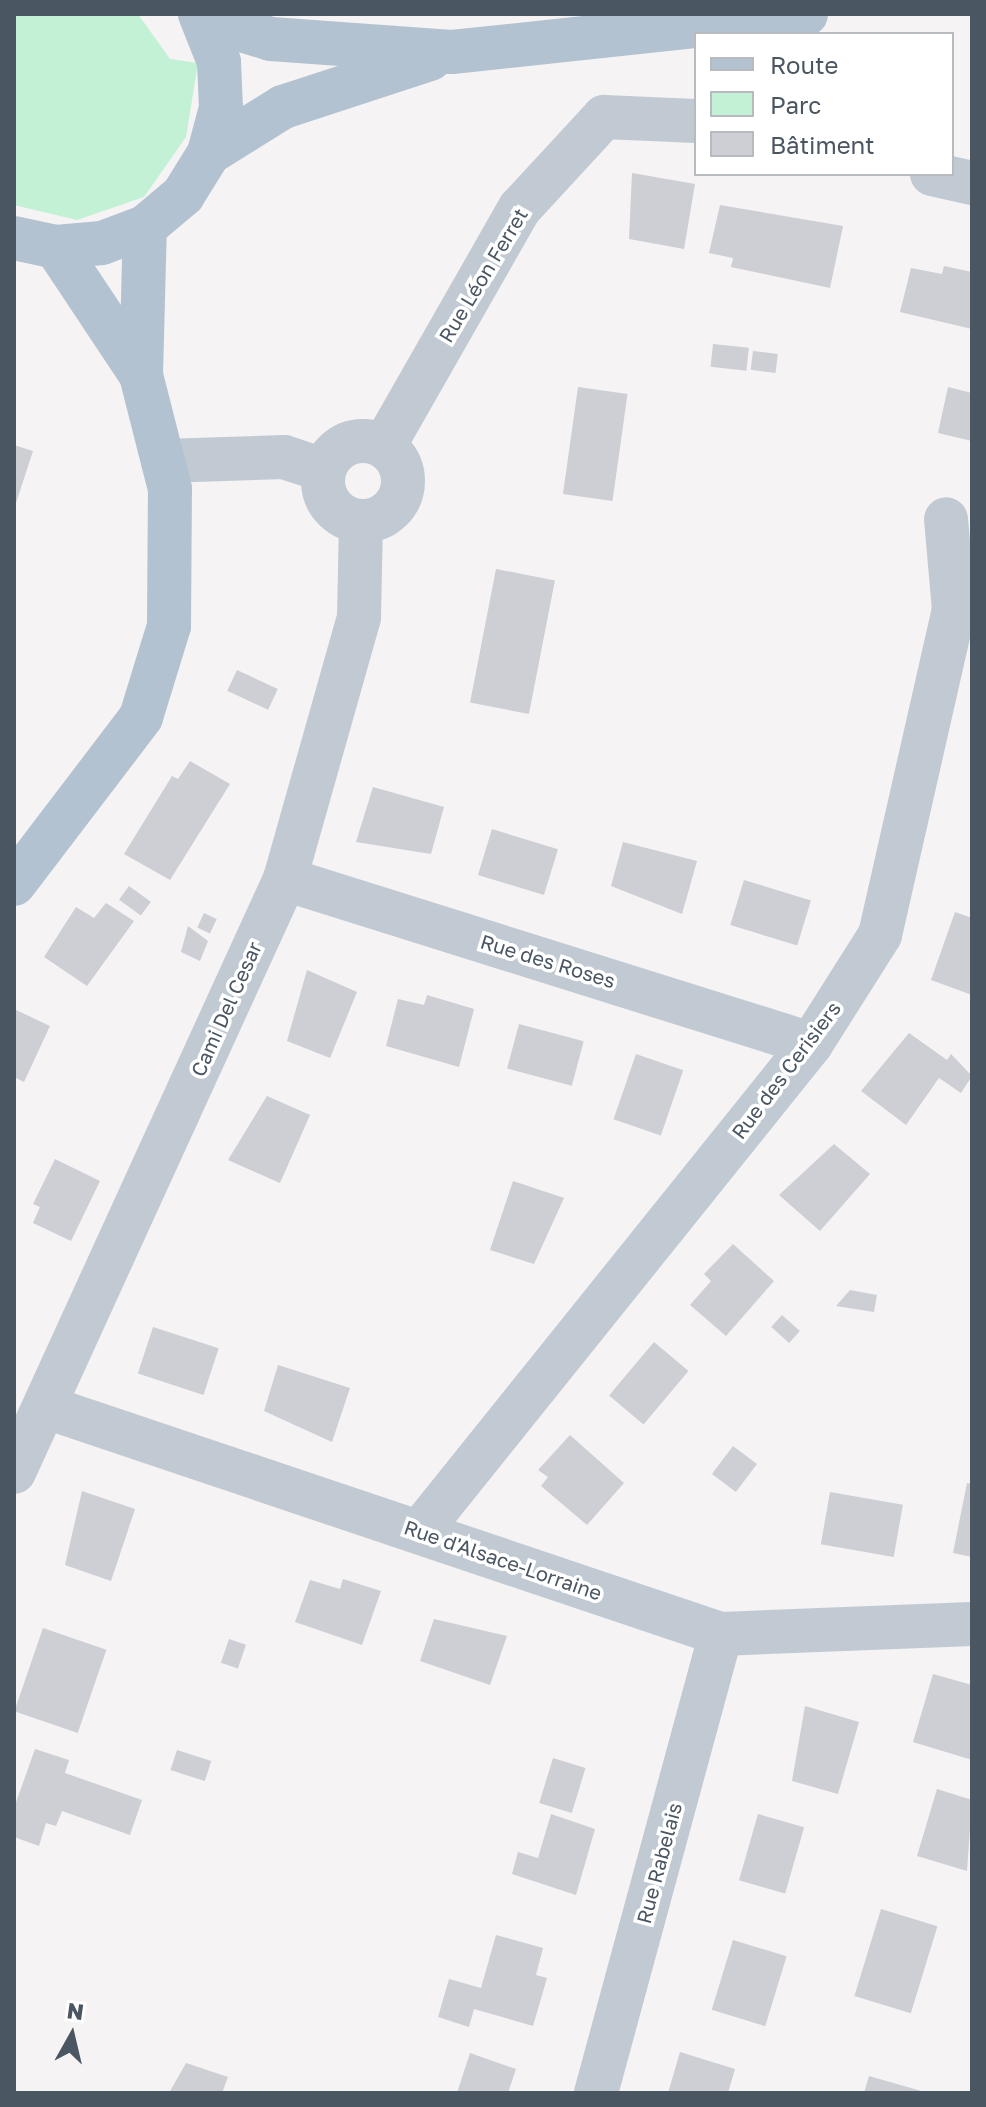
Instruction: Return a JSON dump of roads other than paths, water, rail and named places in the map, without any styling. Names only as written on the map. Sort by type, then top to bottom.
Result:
[{"type":"main road","points":[[201,16],[271,39],[452,52],[806,14]]},
{"type":"main road","points":[[14,238],[56,247],[102,243],[145,227],[183,195],[209,153],[221,108],[219,62],[201,16]]},
{"type":"main road","points":[[209,153],[283,107],[452,52]]},
{"type":"main road","points":[[14,884],[141,717],[169,626],[170,489],[141,375],[145,227]]},
{"type":"main road","points":[[56,247],[141,375]]},
{"type":"street","name":"Rue Léon Ferret","points":[[384,446],[520,208],[604,117],[694,121]]},
{"type":"street","points":[[941,176],[972,183]]},
{"type":"street","points":[[341,446],[384,446],[397,458],[402,492],[394,508],[361,522],[335,511],[323,470],[341,446]]},
{"type":"street","points":[[163,461],[284,457],[323,470]]},
{"type":"street","name":"Rue des Cerisiers","points":[[420,1531],[811,1044],[880,935],[954,610],[946,519]]},
{"type":"street","name":"Cami Del Cesar","points":[[14,1472],[285,879],[359,617],[361,522]]},
{"type":"street","name":"Rue des Roses","points":[[285,879],[811,1044]]},
{"type":"street","name":"Rue d'Alsace-Lorraine","points":[[46,1407],[721,1634],[972,1624]]},
{"type":"street","name":"Rue Rabelais","points":[[596,2093],[721,1634]]}]
